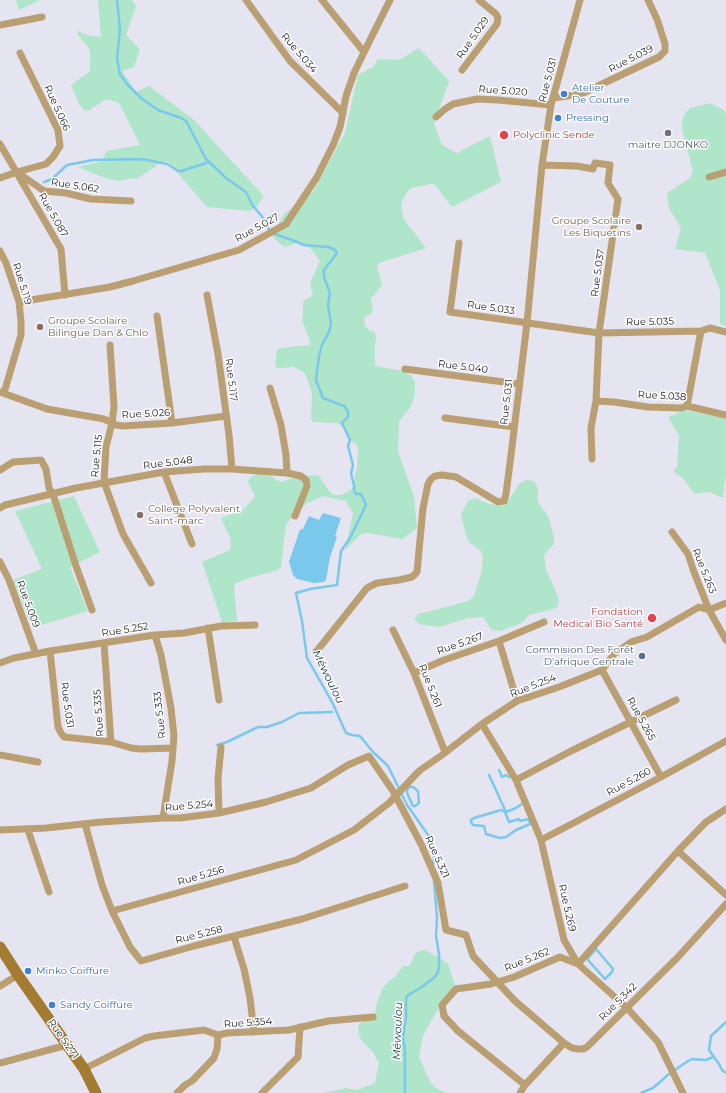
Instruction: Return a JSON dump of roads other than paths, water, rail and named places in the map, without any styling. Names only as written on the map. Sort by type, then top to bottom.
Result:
[{"type":"street","name":"Rue 5.034","points":[[246,0],[290,61],[343,113]]},
{"type":"street","name":"Rue 5.027","points":[[19,302],[66,295],[133,281],[239,250],[286,224],[317,177],[334,143],[340,127],[346,96],[354,73],[390,0]]},
{"type":"street","name":"Rue 5.029","points":[[462,70],[497,24],[498,18],[496,14],[480,0]]},
{"type":"street","name":"Rue 5.031","points":[[316,652],[367,588],[377,583],[412,577],[417,572],[423,508],[428,484],[431,479],[435,476],[442,475],[456,477],[498,502],[504,501],[526,323],[542,164],[552,102],[580,0]]},
{"type":"street","name":"Rue 5.039","points":[[552,102],[581,94],[659,57],[665,51],[665,44],[657,19],[648,0]]},
{"type":"street","points":[[326,2],[364,52]]},
{"type":"street","points":[[0,25],[42,17]]},
{"type":"street","name":"Rue 5.066","points":[[17,172],[46,164],[53,157],[60,146],[58,130],[20,53]]},
{"type":"street","name":"Rue 5.020","points":[[436,117],[445,108],[453,104],[477,99],[552,102]]},
{"type":"street","name":"Rue 5.087","points":[[0,144],[61,249],[66,295]]},
{"type":"street","name":"Rue 5.037","points":[[542,164],[577,166],[593,169],[595,163],[610,165],[608,183],[618,199],[599,333],[596,401],[590,428],[592,460]]},
{"type":"street","points":[[0,178],[17,172]]},
{"type":"street","name":"Rue 5.062","points":[[17,172],[44,191],[66,193],[90,199],[131,201]]},
{"type":"street","points":[[709,177],[726,172]]},
{"type":"street","name":"Rue 5.033","points":[[459,243],[450,312],[599,333]]},
{"type":"street","name":"Rue 5.119","points":[[0,252],[19,302],[21,321],[21,335],[2,393]]},
{"type":"street","name":"Rue 5.117","points":[[207,295],[215,336],[229,435],[232,469]]},
{"type":"street","points":[[157,316],[172,423]]},
{"type":"street","name":"Rue 5.035","points":[[599,333],[701,331],[710,328],[726,332]]},
{"type":"street","points":[[687,406],[701,331]]},
{"type":"street","name":"Rue 5.115","points":[[110,345],[114,407],[106,447],[104,482],[123,534],[150,583]]},
{"type":"street","name":"Rue 5.040","points":[[405,369],[519,384]]},
{"type":"street","points":[[270,388],[282,430],[287,473]]},
{"type":"street","name":"Rue 5.026","points":[[2,393],[31,405],[104,419],[116,425],[123,426],[172,423],[226,416]]},
{"type":"street","name":"Rue 5.038","points":[[596,401],[648,407],[681,408],[687,406],[726,415]]},
{"type":"street","points":[[445,418],[514,427]]},
{"type":"street","points":[[0,470],[13,462],[41,460],[46,469],[49,488],[53,494],[92,610]]},
{"type":"street","name":"Rue 5.048","points":[[0,508],[5,505],[104,482],[164,472],[204,469],[232,469],[287,473],[301,476],[306,480],[307,486],[295,516]]},
{"type":"street","points":[[164,472],[192,544]]},
{"type":"street","name":"Rue 5.263","points":[[672,532],[688,554],[709,610],[726,640]]},
{"type":"street","name":"Rue 5.009","points":[[0,562],[9,580],[36,654]]},
{"type":"street","points":[[602,670],[614,654],[631,642],[647,637],[699,607],[709,610],[726,603]]},
{"type":"street","points":[[499,641],[544,622]]},
{"type":"street","name":"Rue 5.252","points":[[0,663],[14,658],[50,651],[155,635],[184,633],[228,625],[255,625]]},
{"type":"street","points":[[208,628],[219,700]]},
{"type":"street","name":"Rue 5.261","points":[[394,630],[414,673],[445,752]]},
{"type":"street","name":"Rue 5.333","points":[[155,635],[161,655],[174,736],[172,761],[163,818]]},
{"type":"street","name":"Rue 5.267","points":[[414,673],[444,660],[499,641],[517,701]]},
{"type":"street","name":"Rue 5.335","points":[[104,643],[111,742],[131,748],[141,749],[173,748]]},
{"type":"street","name":"Rue 5.031","points":[[50,651],[58,727],[61,733],[64,737],[111,742]]},
{"type":"street","name":"Rue 5.254","points":[[391,801],[419,771],[482,724],[517,701],[559,687],[602,670]]},
{"type":"street","name":"Rue 5.265","points":[[602,670],[661,777]]},
{"type":"street","points":[[516,780],[571,751],[676,700]]},
{"type":"street","name":"Rue 5.269","points":[[482,724],[516,780],[541,840],[564,940],[578,964],[627,1008],[658,1042],[683,1093]]},
{"type":"street","name":"Rue 5.260","points":[[541,840],[726,741]]},
{"type":"street","points":[[219,813],[218,779],[221,747]]},
{"type":"street","points":[[0,755],[38,762]]},
{"type":"street","name":"Rue 5.254","points":[[0,830],[28,830],[85,824],[180,818],[219,813],[266,802],[311,788],[348,765],[369,756]]},
{"type":"street","name":"Rue 5.321","points":[[369,756],[393,791],[421,844],[438,883],[446,930],[466,935],[473,956],[516,1001],[564,1043]]},
{"type":"street","name":"Rue 5.256","points":[[112,911],[296,860],[354,830],[391,801]]},
{"type":"street","points":[[578,964],[678,851],[706,822],[726,809]]},
{"type":"street","name":"Rue 5.258","points":[[85,824],[102,885],[112,911],[130,946],[141,961],[302,919],[405,886]]},
{"type":"street","points":[[28,830],[48,892]]},
{"type":"street","points":[[678,851],[726,895]]},
{"type":"street","name":"Rue 5.342","points":[[564,1043],[572,1048],[583,1049],[587,1047],[678,956],[726,904]]},
{"type":"street","points":[[234,937],[244,969],[250,998],[254,1032]]},
{"type":"street","name":"Rue 5.271","points":[[0,946],[18,975],[84,1069],[96,1093]]},
{"type":"street","name":"Rue 5.262","points":[[525,1085],[458,1031],[444,1016],[442,1005],[456,989],[497,982],[514,977],[560,958],[578,964]]},
{"type":"street","points":[[0,986],[18,975]]},
{"type":"street","name":"Rue 5.354","points":[[84,1069],[145,1038],[154,1036],[204,1030],[218,1035],[288,1030],[328,1021],[373,1018]]},
{"type":"street","points":[[262,1093],[298,1057],[300,1027]]},
{"type":"street","points":[[177,1093],[185,1085],[192,1081],[214,1058],[217,1049],[218,1035]]},
{"type":"street","points":[[520,1093],[525,1085],[564,1043]]},
{"type":"street","points":[[0,1063],[13,1058],[35,1054],[67,1045]]},
{"type":"water","points":[[323,513],[341,518],[335,536],[337,537],[330,557],[326,580],[324,582],[314,583],[297,579],[293,575],[289,562],[299,532],[303,529],[309,516],[319,520]]},
{"type":"waterway","name":"Méwoulou","points":[[117,0],[120,29],[117,59],[120,74],[127,84],[141,98],[158,110],[186,121],[206,159],[226,178],[246,192],[253,206],[265,220],[269,230],[272,233],[304,245],[328,247],[335,250],[337,253],[324,270],[324,277],[330,293],[328,305],[331,323],[319,356],[316,380],[323,398],[344,406],[348,411],[348,417],[342,423],[350,440],[348,446],[353,465],[351,474],[354,491],[356,494],[360,494],[362,496],[366,505],[350,538],[341,551],[337,585],[310,589],[296,593],[302,621],[307,658],[332,702],[346,733],[360,736],[373,752],[388,766],[407,805],[431,839],[435,850],[433,865]]},
{"type":"waterway","points":[[44,182],[52,179],[67,165],[93,160],[142,159],[167,164],[178,171],[209,162]]},
{"type":"waterway","points":[[217,745],[227,742],[258,727],[267,727],[282,722],[299,713],[332,712]]},
{"type":"waterway","points":[[499,770],[502,777],[506,775],[509,777]]},
{"type":"waterway","points":[[489,775],[506,812],[523,803]]},
{"type":"waterway","points":[[409,787],[413,787],[418,791],[419,803],[415,806],[413,806],[407,793],[409,787]]},
{"type":"waterway","points":[[501,810],[505,812],[509,822],[519,819],[520,821],[529,819],[530,824],[516,830],[506,837],[500,838],[486,834],[484,826],[473,825],[471,822],[474,818],[501,810]]},
{"type":"waterway","name":"Méwoulou","points":[[405,1093],[405,1052],[403,1037],[406,1018],[406,998],[408,995],[435,977],[439,966],[436,936],[437,918],[434,880]]},
{"type":"waterway","points":[[596,949],[613,969],[605,979],[588,960],[596,949]]},
{"type":"waterway","points":[[726,1022],[711,1036],[709,1050],[722,1070],[726,1073]]},
{"type":"waterway","points":[[641,1093],[653,1088],[669,1074],[688,1061],[692,1059],[706,1060],[713,1057]]},
{"type":"place","name":"Atelier De Couture","points":[[564,94]]},
{"type":"place","name":"Pressing","points":[[558,118]]},
{"type":"place","name":"maitre DJONKO","points":[[668,133]]},
{"type":"place","name":"Polyclinic Sende","points":[[504,135]]},
{"type":"place","name":"Groupe Scolaire Les Biquetins","points":[[639,227]]},
{"type":"place","name":"Groupe Scolaire Bilingue Dan & Chlo","points":[[40,327]]},
{"type":"place","name":"College Polyvalent Saint-marc","points":[[140,515]]},
{"type":"place","name":"Fondation Medical Bio Santé","points":[[652,618]]},
{"type":"place","name":"Commision Des Forêt D'afrique Centrale","points":[[642,656]]},
{"type":"place","name":"Minko Coiffure","points":[[28,971]]},
{"type":"place","name":"Sandy Coiffure","points":[[52,1005]]}]
